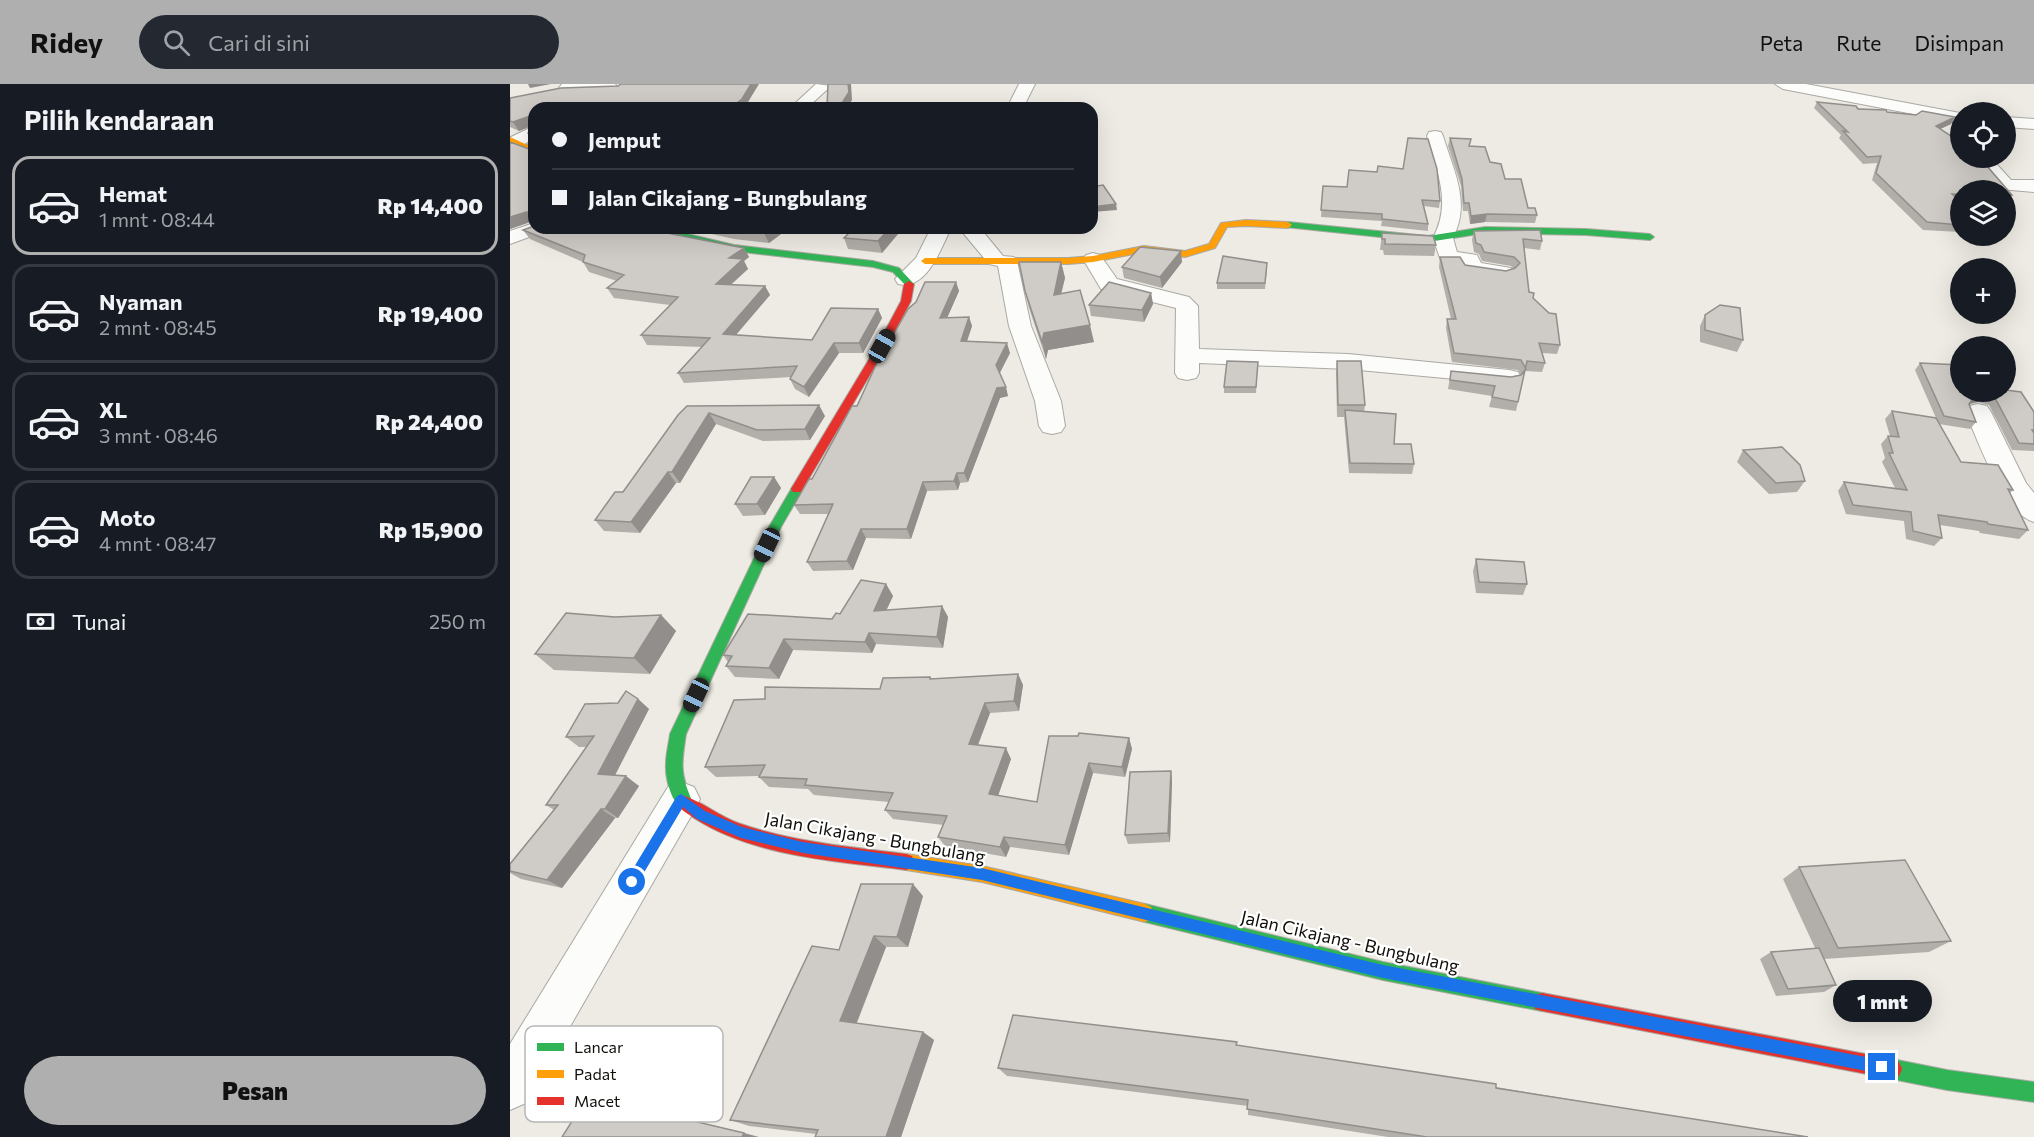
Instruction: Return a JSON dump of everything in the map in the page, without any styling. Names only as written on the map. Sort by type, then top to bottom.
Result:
[{"type":"main road","points":[[513,140],[528,148]]},
{"type":"main road","points":[[925,261],[1093,259],[1144,249],[1185,254],[1212,246],[1224,225],[1234,223],[1291,225],[1428,239],[1443,238],[1469,230],[1586,232],[1650,237]]},
{"type":"main road","points":[[673,234],[716,246],[873,264],[896,270],[906,279],[909,289],[906,301],[775,527],[678,734],[673,765],[681,799]]},
{"type":"main road","name":"Jalan Cikajang - Bungbulang","points":[[681,799],[701,815],[741,832],[803,848],[982,874],[1383,971],[1947,1080],[2034,1092]]},
{"type":"street","points":[[1018,102],[1027,84]]},
{"type":"street","points":[[1783,84],[1950,116]]},
{"type":"street","points":[[564,88],[624,86]]},
{"type":"street","points":[[597,102],[624,86]]},
{"type":"street","points":[[805,102],[823,86]]},
{"type":"street","points":[[1937,114],[1950,122]]},
{"type":"street","points":[[2016,123],[2034,124]]},
{"type":"street","points":[[513,140],[528,134]]},
{"type":"street","points":[[1434,136],[1453,198],[1450,224],[1443,238],[1448,257],[1470,259],[1472,268],[1504,272]]},
{"type":"street","points":[[1991,168],[2007,185],[2034,186]]},
{"type":"street","points":[[510,238],[528,231]]},
{"type":"street","points":[[906,279],[925,261],[938,234]]},
{"type":"street","points":[[975,234],[1002,261],[1020,326],[1047,401],[1052,426]]},
{"type":"street","points":[[1093,259],[1109,284],[1185,304],[1188,312],[1187,364],[1277,356],[1509,377]]},
{"type":"street","points":[[1978,412],[2014,488],[2034,512]]},
{"type":"street","points":[[546,1026],[681,799]]},
{"type":"street","points":[[510,1087],[525,1062]]},
{"type":"building","points":[[621,84],[751,84],[738,102],[528,102],[528,117],[510,121],[510,98],[561,88]]},
{"type":"building","points":[[828,84],[848,84],[849,92],[843,102],[827,102]]},
{"type":"building","points":[[1817,102],[1856,106],[1858,109],[1886,110],[1887,112],[1916,115],[1922,111],[1950,116],[1950,119],[1936,126],[1950,135],[1950,168],[1989,168],[1999,180],[1950,180],[1950,224],[1927,222],[1876,173],[1881,156],[1867,157],[1843,131],[1848,132]]},
{"type":"building","points":[[1408,138],[1428,139],[1437,169],[1440,201],[1422,200],[1428,224],[1382,219],[1382,214],[1321,210],[1323,186],[1347,187],[1349,170],[1377,172],[1378,166],[1403,169]]},
{"type":"building","points":[[1450,138],[1471,139],[1469,146],[1485,147],[1490,162],[1501,164],[1505,179],[1521,179],[1528,208],[1535,208],[1537,215],[1471,216],[1469,203],[1464,203],[1462,179]]},
{"type":"building","points":[[510,142],[528,149],[528,214],[527,212],[510,217]]},
{"type":"building","points":[[1103,185],[1116,204],[1098,206],[1098,186]]},
{"type":"building","points":[[1540,230],[1542,241],[1523,239],[1529,292],[1534,293],[1533,298],[1549,313],[1556,314],[1560,345],[1539,343],[1545,363],[1527,361],[1525,368],[1521,360],[1454,353],[1447,319],[1456,319],[1440,257],[1460,257],[1465,265],[1506,271],[1515,268],[1520,263],[1514,257],[1484,252],[1481,245],[1476,243],[1474,231]]},
{"type":"building","points":[[1382,233],[1433,236],[1436,245],[1385,244]]},
{"type":"building","points":[[533,234],[672,234],[744,248],[729,258],[743,259],[716,284],[765,286],[723,334],[812,340],[831,308],[878,309],[859,343],[834,343],[804,387],[790,379],[797,366],[678,373],[710,338],[641,335],[678,297],[607,288],[624,275],[583,262],[585,255]]},
{"type":"building","points":[[848,234],[884,234],[878,241],[844,238]]},
{"type":"building","points":[[1140,247],[1181,251],[1160,277],[1122,267]]},
{"type":"building","points":[[1223,256],[1267,263],[1265,283],[1217,283]]},
{"type":"building","points":[[1019,262],[1061,262],[1054,295],[1080,290],[1090,325],[1044,333],[1042,342],[1025,291]]},
{"type":"building","points":[[925,282],[956,282],[940,318],[969,317],[961,341],[1007,343],[996,365],[1006,387],[997,388],[964,473],[957,473],[954,481],[923,482],[907,529],[861,529],[847,561],[807,562],[833,504],[794,505],[809,479],[812,479],[852,406],[857,406],[875,367],[908,309],[916,302]]},
{"type":"building","points":[[1109,282],[1151,293],[1142,310],[1089,305]]},
{"type":"building","points":[[1720,305],[1740,308],[1743,340],[1705,330],[1705,315]]},
{"type":"building","points":[[1227,361],[1258,362],[1256,387],[1224,387]]},
{"type":"building","points":[[1337,361],[1361,361],[1365,405],[1338,405]]},
{"type":"building","points":[[1920,363],[1950,364],[1950,402],[1970,402],[1969,404],[1976,422],[1944,416]]},
{"type":"building","points":[[1525,370],[1518,402],[1492,397],[1495,386],[1450,380],[1451,371],[1511,377],[1521,375]]},
{"type":"building","points":[[2016,391],[2021,392],[2034,412],[2034,430],[2032,430],[2034,444],[2019,443],[1997,402],[2016,402]]},
{"type":"building","points":[[819,405],[805,429],[757,430],[709,413],[672,472],[668,472],[631,522],[595,520],[615,492],[623,492],[678,415],[687,406]]},
{"type":"building","points":[[1345,410],[1396,414],[1394,444],[1411,444],[1414,464],[1350,463]]},
{"type":"building","points":[[1892,411],[1936,418],[1961,462],[1998,465],[2013,490],[2008,489],[2028,530],[1938,515],[1942,538],[1913,531],[1911,512],[1853,505],[1844,482],[1907,490],[1889,453],[1893,453],[1888,436],[1899,437]]},
{"type":"building","points":[[1782,447],[1800,465],[1805,481],[1776,483],[1743,450]]},
{"type":"building","points":[[751,477],[774,477],[757,504],[735,504]]},
{"type":"building","points":[[1476,559],[1524,562],[1527,584],[1479,582]]},
{"type":"building","points":[[861,580],[886,584],[874,611],[942,606],[937,637],[869,633],[865,642],[784,639],[769,668],[726,666],[732,656],[723,655],[748,614],[832,619],[836,613],[840,614]]},
{"type":"building","points":[[566,613],[615,617],[661,615],[634,658],[535,654]]},
{"type":"building","points":[[1018,674],[1014,701],[985,703],[969,744],[1006,748],[989,794],[1037,802],[1049,736],[1078,736],[1079,733],[1129,738],[1122,767],[1089,763],[1065,845],[1004,837],[1000,847],[938,837],[947,816],[885,810],[893,793],[805,785],[807,779],[759,777],[765,765],[705,767],[734,700],[765,699],[765,687],[880,689],[883,678],[930,677],[930,679]]},
{"type":"building","points":[[626,691],[638,699],[598,774],[626,776],[605,809],[601,809],[547,880],[510,871],[510,864],[558,805],[546,805],[594,736],[566,737],[585,704],[618,703]]},
{"type":"building","points":[[1171,771],[1168,833],[1125,835],[1130,772]]},
{"type":"building","points":[[1905,860],[1951,941],[1838,948],[1799,867]]},
{"type":"building","points":[[861,884],[913,884],[897,937],[874,936],[840,1021],[923,1032],[886,1137],[815,1137],[818,1130],[730,1120],[812,946],[839,950]]},
{"type":"building","points":[[1819,948],[1836,985],[1788,989],[1771,952]]},
{"type":"building","points":[[1013,1015],[1237,1042],[1236,1045],[1496,1084],[1496,1088],[1808,1137],[1427,1137],[1247,1109],[1248,1100],[998,1068]]},
{"type":"building","points":[[572,1122],[698,1122],[744,1133],[742,1137],[562,1137]]},
{"type":"traffic: fast","points":[[1288,225],[1428,239],[1485,230],[1586,232],[1650,237]]},
{"type":"traffic: fast","points":[[677,234],[734,248],[873,264],[896,270],[909,284]]},
{"type":"traffic: fast","points":[[685,803],[681,799],[673,765],[678,734],[775,527],[797,489]]},
{"type":"traffic: fast","points":[[1145,913],[1383,971],[1542,1002]]},
{"type":"traffic: fast","points":[[1892,1069],[1947,1080],[2034,1092]]},
{"type":"traffic: slow","points":[[510,139],[528,148]]},
{"type":"traffic: slow","points":[[925,261],[1068,261],[1093,259],[1144,249],[1185,254],[1212,246],[1224,225],[1246,223],[1288,225]]},
{"type":"traffic: slow","points":[[906,862],[982,874],[1145,913]]},
{"type":"traffic: jam","points":[[797,489],[882,346],[906,301],[909,284]]},
{"type":"traffic: jam","points":[[685,803],[708,818],[762,838],[820,851],[906,862]]},
{"type":"traffic: jam","points":[[1542,1002],[1892,1069]]},
{"type":"route","points":[[632,882],[681,799],[701,815],[741,832],[803,848],[982,874],[1383,971],[1882,1067]]}]
